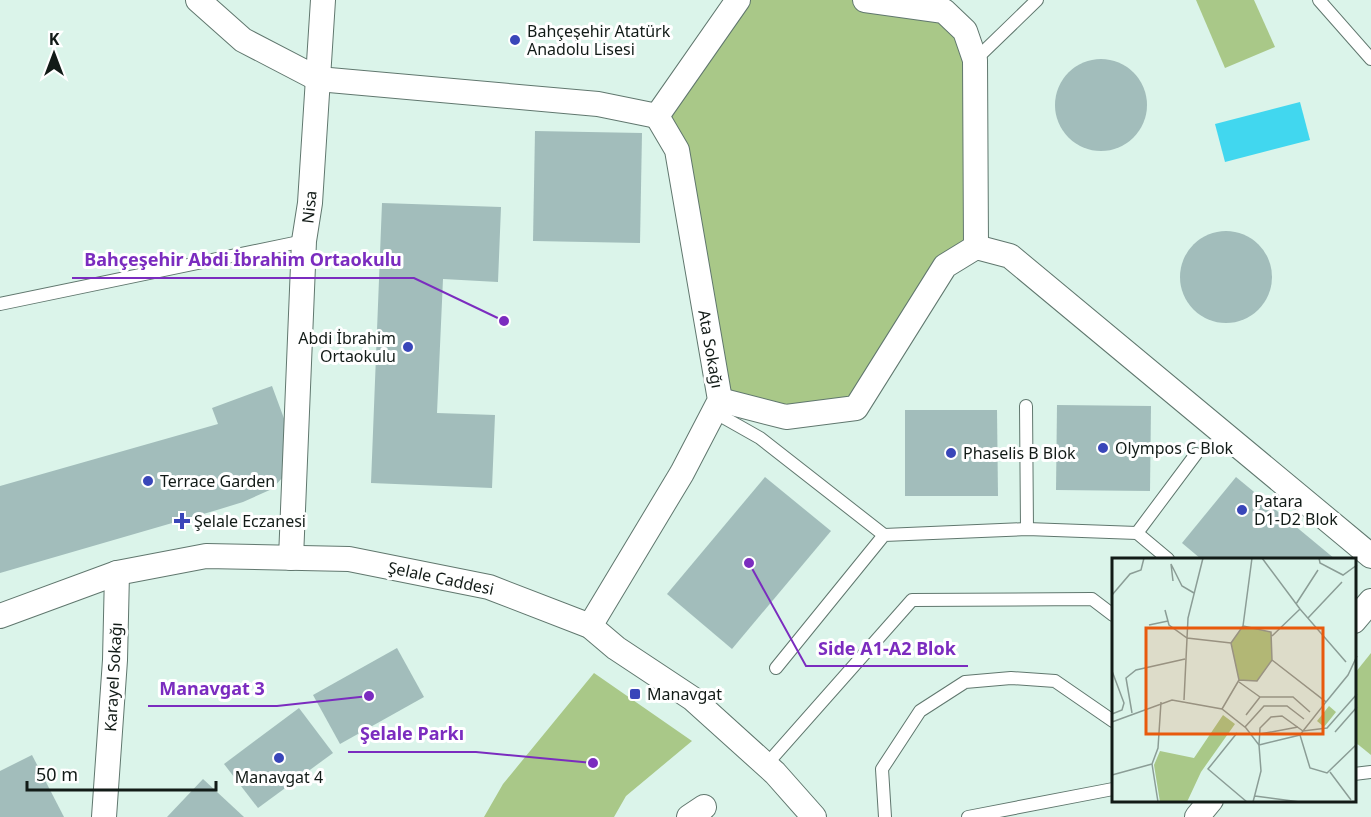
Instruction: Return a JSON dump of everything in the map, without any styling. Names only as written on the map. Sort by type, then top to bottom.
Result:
[{"type":"street","points":[[198,0],[243,40],[318,79],[598,104],[657,116],[738,0]]},
{"type":"street","name":"Nisa","points":[[291,558],[304,241],[310,203],[322,0]]},
{"type":"street","points":[[865,0],[944,11],[965,31],[975,60],[976,247]]},
{"type":"street","name":"Ata Sokağı","points":[[590,626],[682,473],[717,406],[677,150],[657,116]]},
{"type":"street","points":[[717,406],[786,417],[856,408],[945,266],[976,247],[1010,256],[1371,556]]},
{"type":"street","name":"Şelale Caddesi","points":[[0,616],[117,573],[206,556],[349,559],[489,586],[590,626],[616,648],[693,699],[766,765],[814,817]]},
{"type":"street","name":"Karayel Sokağı","points":[[104,817],[115,660],[117,573]]},
{"type":"street","points":[[1356,619],[1371,601]]},
{"type":"street","points":[[1197,817],[1210,802]]},
{"type":"lane","points":[[975,60],[1037,0]]},
{"type":"lane","points":[[1319,0],[1371,59]]},
{"type":"lane","points":[[0,303],[304,241]]},
{"type":"lane","points":[[717,406],[884,535],[1027,529],[1137,533],[1166,558]]},
{"type":"lane","points":[[1026,406],[1027,529]]},
{"type":"lane","points":[[1137,533],[1196,454]]},
{"type":"lane","points":[[776,668],[884,535]]},
{"type":"lane","points":[[766,765],[912,600],[1092,599],[1112,614]]},
{"type":"lane","points":[[885,817],[882,769],[920,711],[965,682],[1011,678],[1055,681],[1112,720]]},
{"type":"lane","points":[[1356,774],[1371,772]]},
{"type":"lane","points":[[968,817],[1112,789]]},
{"type":"green space","points":[[738,0],[865,0],[944,11],[965,31],[976,247],[945,266],[856,408],[786,417],[720,400],[677,150],[657,116]]},
{"type":"green space","points":[[1196,0],[1254,0],[1275,47],[1225,68]]},
{"type":"green space","points":[[1371,653],[1371,755],[1356,743],[1356,672]]},
{"type":"green space","points":[[594,673],[692,741],[626,796],[614,817],[484,817],[503,784]]},
{"type":"water","points":[[1300,102],[1310,140],[1225,162],[1215,124]]},
{"type":"building","points":[[1092,59],[1110,59],[1127,66],[1140,79],[1147,96],[1147,114],[1140,131],[1127,144],[1110,151],[1092,151],[1075,144],[1062,131],[1055,114],[1055,96],[1062,79],[1075,66]]},
{"type":"building","points":[[535,131],[642,133],[640,243],[533,241]]},
{"type":"building","name":"Abdi İbrahim Ortaokulu","points":[[382,203],[501,207],[498,282],[443,279],[437,413],[495,415],[492,488],[371,483]]},
{"type":"building","points":[[1217,231],[1235,231],[1252,238],[1265,251],[1272,268],[1272,286],[1265,303],[1252,316],[1235,323],[1217,323],[1200,316],[1187,303],[1180,286],[1180,268],[1187,251],[1200,238]]},
{"type":"building","name":"Terrace Garden","points":[[272,386],[289,432],[283,477],[272,489],[243,502],[0,573],[0,486],[218,424],[212,408]]},
{"type":"building","name":"Olympos C Blok","points":[[1057,405],[1151,406],[1150,491],[1056,490]]},
{"type":"building","name":"Phaselis B Blok","points":[[905,410],[997,410],[998,496],[905,496]]},
{"type":"building","points":[[765,477],[831,531],[732,649],[667,594]]},
{"type":"building","name":"Patara D1-D2 Blok","points":[[1236,477],[1334,558],[1200,558],[1182,543]]},
{"type":"building","points":[[397,648],[424,697],[340,744],[313,695]]},
{"type":"building","name":"Manavgat 4","points":[[299,708],[333,753],[258,808],[224,764]]},
{"type":"building","points":[[32,755],[64,817],[0,817],[0,771]]},
{"type":"building","points":[[203,779],[244,817],[167,817]]},
{"type":"place","name":"Bahçeşehir Atatürk Anadolu Lisesi","points":[[515,40]]},
{"type":"place","name":"Bahçeşehir Abdi İbrahim Ortaokulu","points":[[504,321]]},
{"type":"place","name":"Abdi İbrahim Ortaokulu","points":[[408,347]]},
{"type":"place","name":"Olympos C Blok","points":[[1103,448]]},
{"type":"place","name":"Phaselis B Blok","points":[[951,453]]},
{"type":"place","name":"Terrace Garden","points":[[148,481]]},
{"type":"place","name":"Patara D1-D2 Blok","points":[[1242,510]]},
{"type":"place","name":"Şelale Eczanesi","points":[[182,521]]},
{"type":"place","name":"Side A1-A2 Blok","points":[[749,563]]},
{"type":"place","name":"Manavgat","points":[[635,694]]},
{"type":"place","name":"Manavgat 3","points":[[369,696]]},
{"type":"place","name":"Manavgat 4","points":[[279,758]]},
{"type":"place","name":"Şelale Parkı","points":[[593,763]]}]
